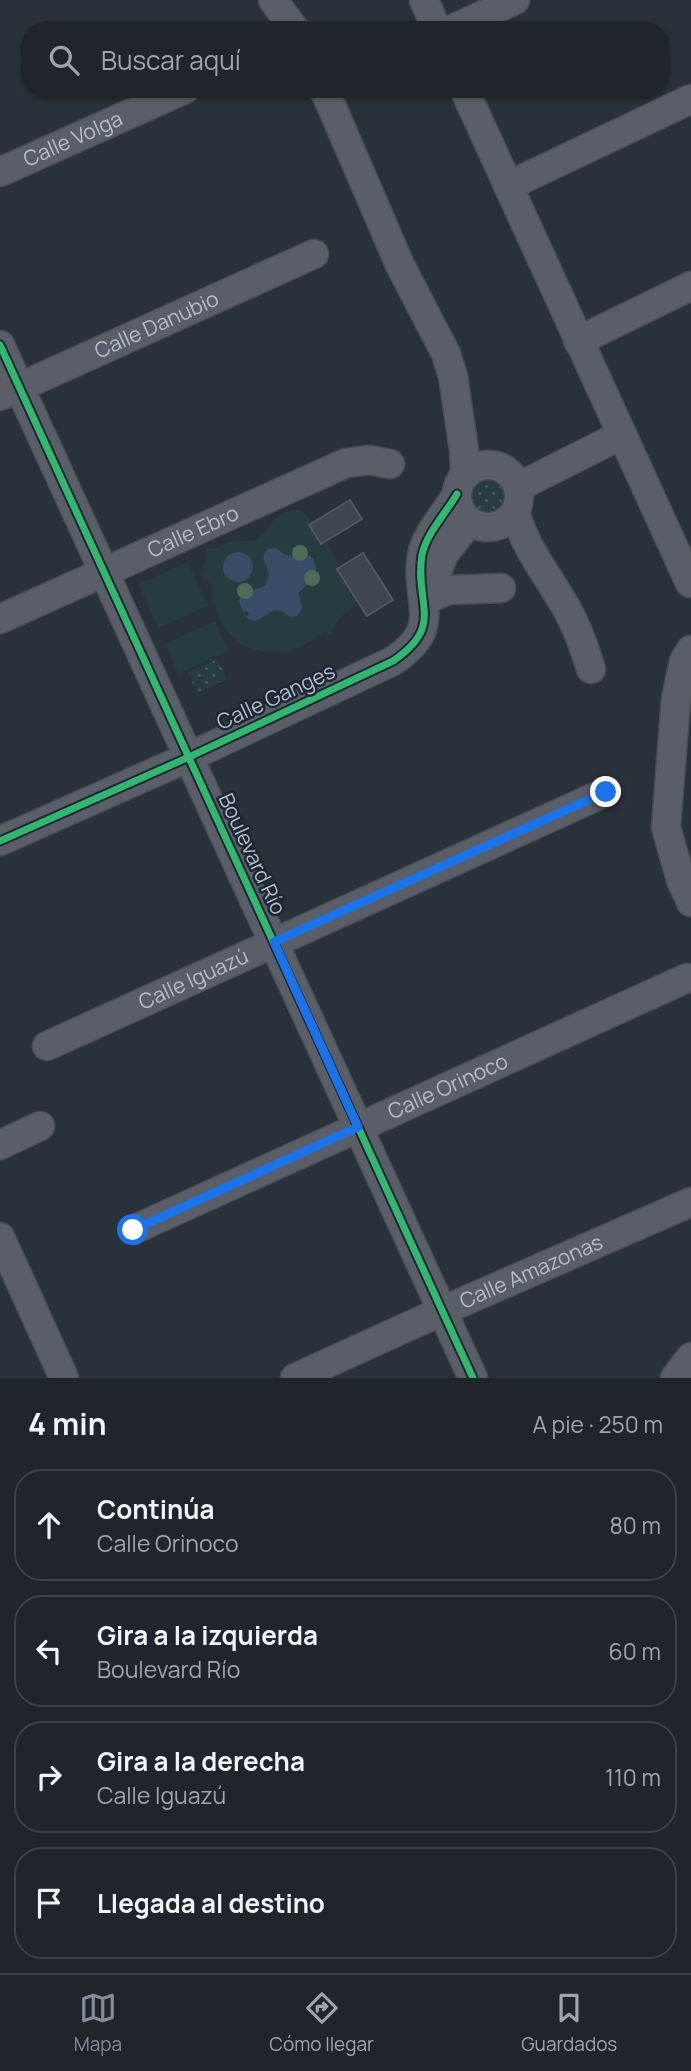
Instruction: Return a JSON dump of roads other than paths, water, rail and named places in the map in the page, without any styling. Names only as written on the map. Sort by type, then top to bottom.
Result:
[{"type":"street","points":[[274,0],[290,21]]},
{"type":"street","points":[[292,0],[296,21]]},
{"type":"street","points":[[424,0],[433,21]]},
{"type":"street","points":[[470,21],[515,0]]},
{"type":"street","name":"Calle Volga","points":[[0,172],[165,98]]},
{"type":"street","points":[[328,98],[400,265],[446,354],[453,376],[464,450],[462,514],[479,525],[545,589],[562,600]]},
{"type":"street","points":[[468,98],[690,583]]},
{"type":"street","points":[[508,186],[691,99]]},
{"type":"street","name":"Calle Danubio","points":[[10,392],[314,254]]},
{"type":"street","points":[[578,341],[691,286]]},
{"type":"street","name":"Boulevard Río","points":[[0,345],[10,392],[104,573],[473,1378]]},
{"type":"street","points":[[453,376],[466,396],[477,437],[493,465]]},
{"type":"street","points":[[425,600],[434,584],[444,554],[479,525],[499,526],[516,500],[621,435]]},
{"type":"street","name":"Calle Ebro","points":[[0,620],[346,463],[370,460],[390,464]]},
{"type":"street","points":[[418,638],[425,623],[422,554],[431,533],[445,516],[461,485],[473,469],[493,465],[503,468],[511,475],[523,538],[562,600],[580,635],[591,668]]},
{"type":"street","points":[[418,638],[408,608],[404,582],[410,572],[422,563]]},
{"type":"street","points":[[425,600],[448,590],[501,588]]},
{"type":"street","name":"Calle Ganges","points":[[0,841],[393,662],[407,652],[418,638]]},
{"type":"street","points":[[691,650],[684,661],[676,699],[666,827],[681,880],[691,902]]},
{"type":"street","name":"Calle Iguazú","points":[[47,1046],[606,792]]},
{"type":"street","name":"Calle Orinoco","points":[[133,1230],[687,978]]},
{"type":"street","points":[[0,1144],[40,1126]]},
{"type":"street","name":"Calle Amazonas","points":[[295,1378],[691,1202]]},
{"type":"street","points":[[0,1237],[64,1378]]},
{"type":"street","points":[[675,1378],[691,1357]]},
{"type":"water","points":[[276,548],[286,555],[310,556],[316,573],[311,571],[306,580],[308,583],[299,593],[302,609],[297,616],[290,617],[283,612],[274,611],[252,621],[246,617],[249,614],[246,610],[243,612],[239,601],[242,594],[265,586],[269,575],[264,555],[268,549]]},
{"type":"water","points":[[238,552],[249,556],[253,567],[249,578],[238,582],[227,578],[223,567],[227,556]]}]
